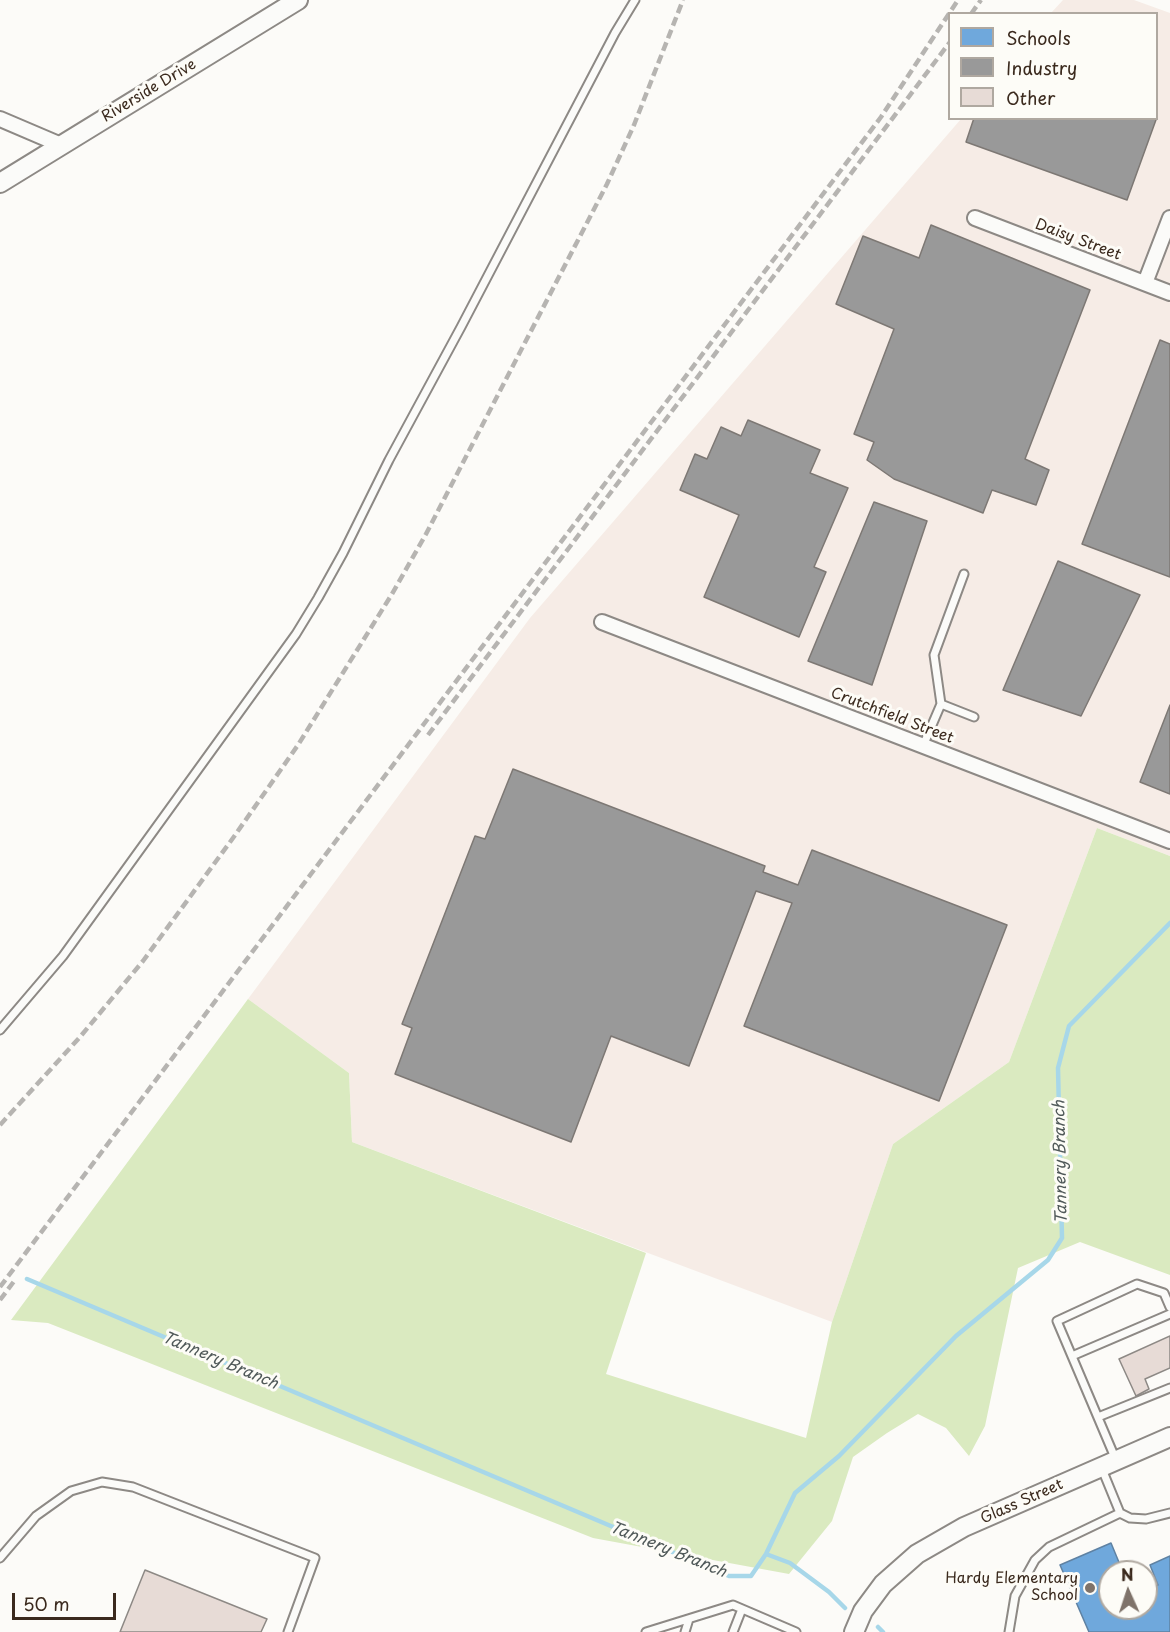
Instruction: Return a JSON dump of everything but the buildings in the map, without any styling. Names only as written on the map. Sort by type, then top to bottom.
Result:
[{"type":"street","name":"Riverside Drive","points":[[0,183],[298,0]]},
{"type":"street","points":[[0,119],[61,145]]},
{"type":"street","name":"Daisy Street","points":[[975,218],[1170,293]]},
{"type":"street","points":[[1144,284],[1170,218]]},
{"type":"street","name":"Crutchfield Street","points":[[602,622],[1170,841]]},
{"type":"street","name":"Glass Street","points":[[854,1632],[863,1611],[883,1584],[917,1554],[964,1527],[1170,1437]]},
{"type":"lane","points":[[0,1030],[63,956],[296,634],[343,554],[389,460],[615,33],[635,0]]},
{"type":"lane","points":[[923,746],[942,704],[934,655],[964,574]]},
{"type":"lane","points":[[942,704],[974,717]]},
{"type":"lane","points":[[1120,1514],[1098,1417],[1057,1321],[1137,1284],[1164,1293],[1170,1307]]},
{"type":"lane","points":[[1072,1356],[1170,1314]]},
{"type":"lane","points":[[1098,1417],[1170,1388]]},
{"type":"lane","points":[[0,1558],[36,1516],[71,1491],[102,1482],[133,1487],[315,1558],[288,1632]]},
{"type":"lane","points":[[1009,1632],[1009,1620],[1015,1596],[1035,1560],[1049,1548],[1120,1514],[1130,1518],[1146,1518],[1170,1513]]},
{"type":"lane","points":[[646,1632],[733,1605],[796,1632]]},
{"type":"lane","points":[[733,1632],[741,1609]]},
{"type":"lane","points":[[685,1632],[688,1619]]},
{"type":"shaded area","points":[[1063,0],[1134,0],[1170,13],[1170,856],[1097,828],[1009,1062],[893,1144],[832,1322],[352,1142],[349,1073],[248,999],[530,618],[960,120],[1158,120],[1158,12],[1052,12]]},
{"type":"green space","points":[[1097,828],[1170,856],[1170,1275],[1080,1242],[1018,1268],[985,1426],[969,1456],[946,1428],[918,1414],[887,1433],[853,1457],[832,1521],[789,1574],[593,1538],[48,1323],[11,1320],[248,999],[349,1073],[352,1142],[646,1253],[606,1374],[806,1438],[832,1322],[893,1144],[1009,1062]]},
{"type":"waterway","name":"Tannery Branch","points":[[27,1279],[729,1576],[751,1576],[766,1554],[795,1493],[839,1456],[956,1336],[1048,1260],[1062,1238],[1058,1068],[1069,1026],[1170,923]]},
{"type":"waterway","points":[[766,1554],[790,1563],[829,1592],[845,1608]]},
{"type":"waterway","points":[[878,1627],[883,1632]]},
{"type":"railway","points":[[0,1125],[80,1037],[143,961],[298,745],[392,594],[426,534],[607,184],[634,125],[683,0]]},
{"type":"railway","points":[[950,12],[958,0]]},
{"type":"railway","points":[[972,12],[981,0]]},
{"type":"railway","points":[[0,1287],[881,117],[948,15]]},
{"type":"railway","points":[[428,735],[948,45]]},
{"type":"railway","points":[[0,1300],[15,1280]]},
{"type":"place","name":"Hardy Elementary School","points":[[1090,1588]]}]
